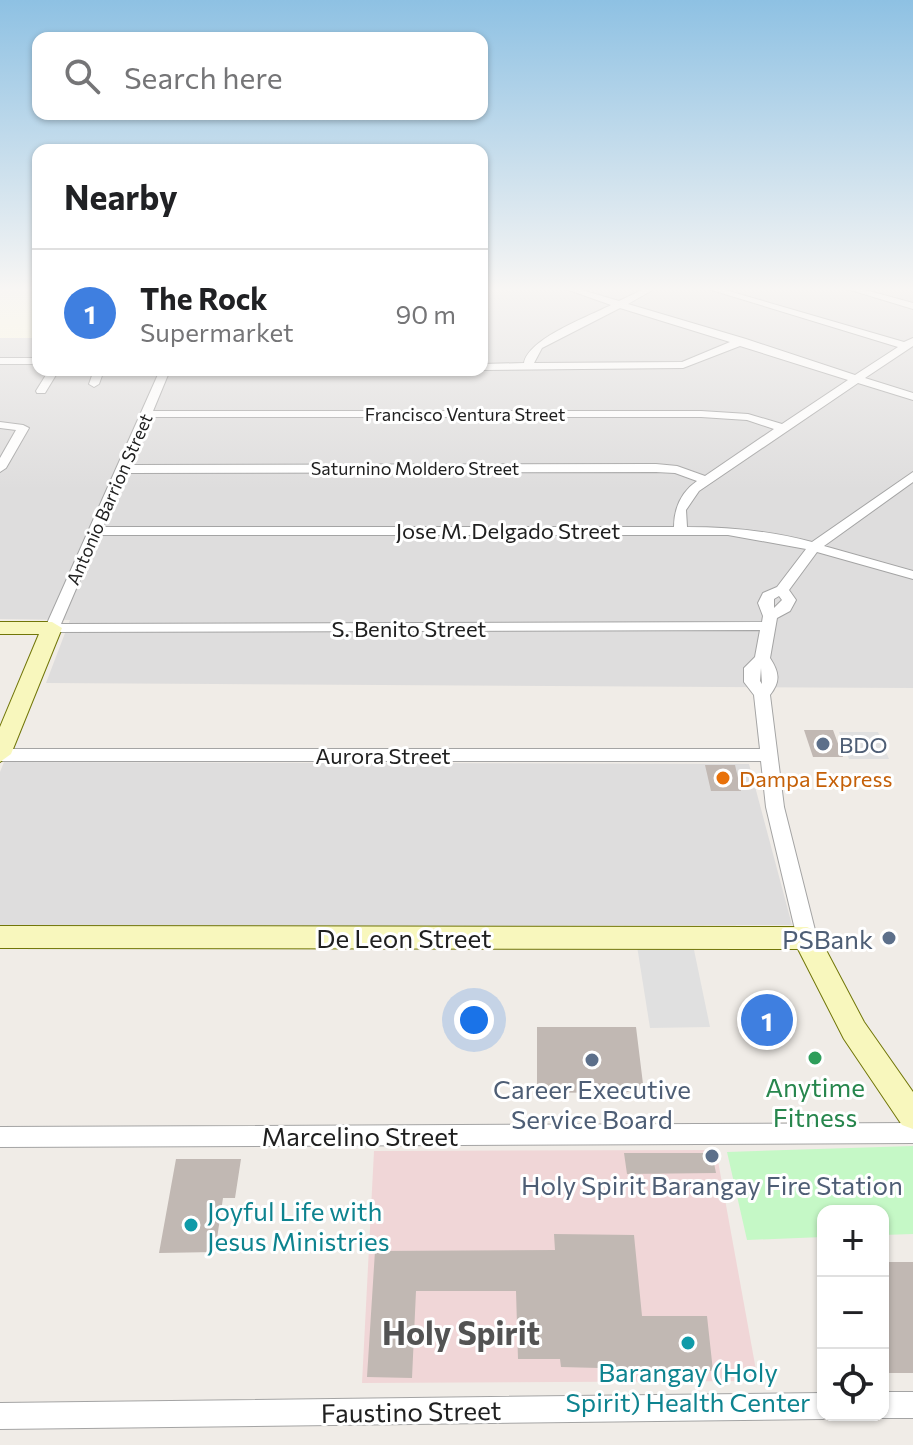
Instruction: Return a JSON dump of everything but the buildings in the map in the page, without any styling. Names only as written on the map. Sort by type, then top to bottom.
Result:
[{"type":"main road","points":[[0,628],[52,628],[0,754]]},
{"type":"main road","name":"De Leon Street","points":[[0,937],[807,938]]},
{"type":"main road","points":[[807,938],[833,1000],[913,1115]]},
{"type":"street","points":[[529,367],[531,355]]},
{"type":"street","points":[[488,367],[683,365],[707,355]]},
{"type":"street","points":[[786,355],[913,397]]},
{"type":"street","points":[[681,531],[683,500],[705,480],[893,355]]},
{"type":"street","points":[[0,361],[32,361]]},
{"type":"street","points":[[41,391],[50,376]]},
{"type":"street","points":[[94,384],[97,376]]},
{"type":"street","name":"Antonio Barrion Street","points":[[52,628],[162,376]]},
{"type":"street","name":"Francisco Ventura Street","points":[[146,414],[701,414],[748,417],[782,428]]},
{"type":"street","points":[[0,425],[19,425],[23,428],[0,468]]},
{"type":"street","name":"Saturnino Moldero Street","points":[[123,469],[656,468],[677,470],[705,480]]},
{"type":"street","points":[[807,938],[775,807],[767,755],[762,694],[770,684],[770,670],[762,658],[768,621],[787,604],[782,590],[814,547],[913,476]]},
{"type":"street","name":"Jose M. Delgado Street","points":[[96,531],[681,531],[760,534],[913,575]]},
{"type":"street","name":"S. Benito Street","points":[[52,628],[768,621]]},
{"type":"street","name":"Aurora Street","points":[[0,754],[767,755]]},
{"type":"street","name":"Marcelino Street","points":[[0,1137],[913,1133]]},
{"type":"street","points":[[889,1405],[913,1405]]},
{"type":"street","name":"Faustino Street","points":[[0,1416],[817,1406]]},
{"type":"shaded area","points":[[0,355],[32,355],[32,376],[488,376],[488,355],[913,355],[913,688],[46,683],[70,620],[0,619]]},
{"type":"shaded area","points":[[839,732],[878,732],[889,759],[849,759]]},
{"type":"shaded area","points":[[4,762],[749,764],[792,925],[0,928],[0,772]]},
{"type":"shaded area","points":[[693,945],[710,1027],[650,1028],[637,946]]},
{"type":"shaded area","points":[[716,1150],[758,1381],[362,1383],[374,1151]]},
{"type":"green space","points":[[913,1146],[913,1234],[889,1235],[889,1205],[817,1205],[817,1237],[747,1240],[727,1152]]},
{"type":"place","name":"BDO","points":[[823,744]]},
{"type":"place","name":"Dampa Express","points":[[723,778]]},
{"type":"place","name":"PSBank","points":[[889,938]]},
{"type":"place","name":"The Rock","points":[[767,1020]]},
{"type":"place","name":"Anytime Fitness","points":[[815,1058]]},
{"type":"place","name":"Career Executive Service Board","points":[[592,1060]]},
{"type":"place","name":"Holy Spirit Barangay Fire Station","points":[[712,1156]]},
{"type":"place","name":"Joyful Life with Jesus Ministries","points":[[191,1225]]},
{"type":"place","name":"Barangay (Holy Spirit) Health Center","points":[[688,1343]]},
{"type":"district","name":"Holy Spirit","points":[[461,1332]]}]
